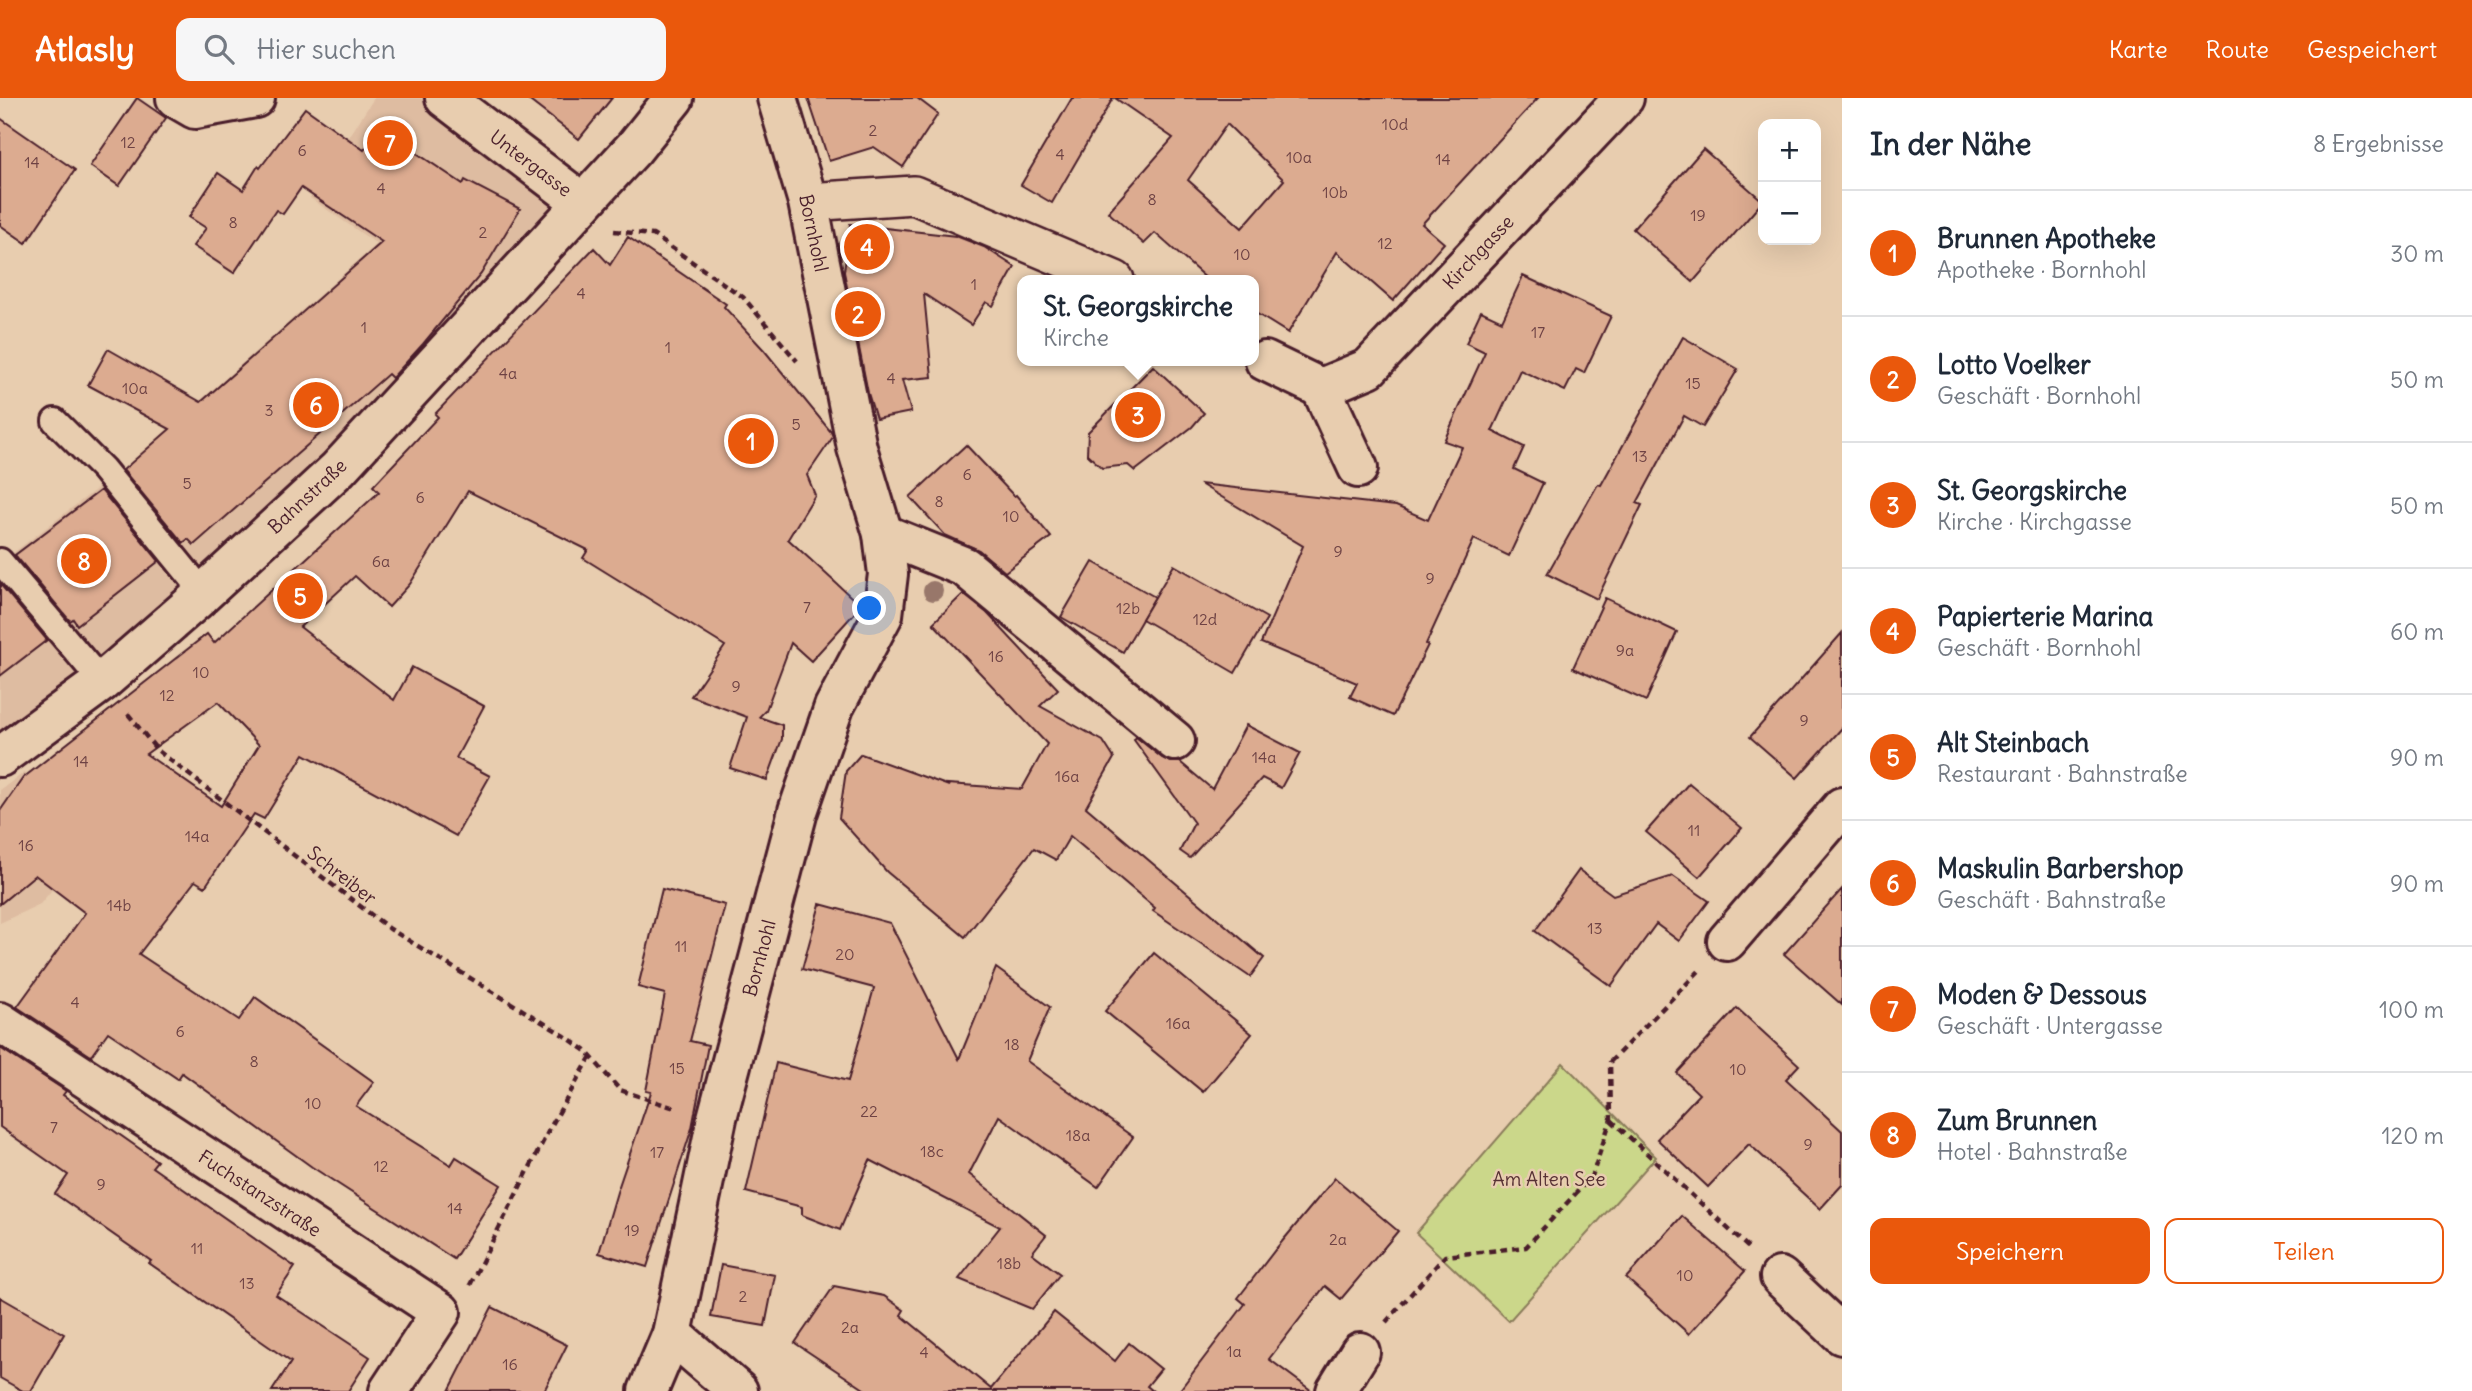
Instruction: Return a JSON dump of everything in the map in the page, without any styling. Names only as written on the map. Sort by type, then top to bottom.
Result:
[{"type":"street","points":[[176,98],[195,109],[255,98]]},
{"type":"street","name":"Untergasse","points":[[445,98],[573,214]]},
{"type":"street","name":"Bahnstraße","points":[[0,757],[102,682],[204,593],[338,469],[634,148],[674,98]]},
{"type":"street","name":"Bornhohl","points":[[648,1391],[672,1334],[717,1118],[798,811],[834,707],[883,615],[888,574],[883,534],[857,448],[808,202],[776,98]]},
{"type":"street","name":"Kirchgasse","points":[[1321,388],[1369,368],[1624,98]]},
{"type":"street","points":[[808,202],[914,195],[1103,275]]},
{"type":"street","points":[[1265,361],[1321,388],[1358,468]]},
{"type":"street","points":[[883,534],[965,567],[1175,741]]},
{"type":"street","points":[[1727,941],[1842,807]]},
{"type":"street","name":"Fuchstanzstraße","points":[[0,1022],[441,1312]]},
{"type":"street","points":[[1780,1277],[1842,1335]]},
{"type":"street","points":[[389,1391],[441,1312]]},
{"type":"street","points":[[672,1334],[738,1391]]},
{"type":"street","points":[[1336,1391],[1360,1352]]},
{"type":"lane","points":[[55,421],[103,469],[204,593]]},
{"type":"lane","points":[[0,562],[102,682]]},
{"type":"path","points":[[573,214],[653,235],[743,297],[802,368]]},
{"type":"path","name":"Schreiber","points":[[102,682],[157,750],[390,929],[585,1050],[620,1090],[665,1107],[717,1118]]},
{"type":"path","points":[[1389,1319],[1445,1256],[1525,1247],[1592,1176],[1611,1119],[1610,1062],[1727,941]]},
{"type":"path","points":[[441,1312],[470,1285],[550,1128],[590,1058]]},
{"type":"path","points":[[1611,1119],[1780,1277]]},
{"type":"shaded area","points":[[374,98],[443,98],[581,203],[330,469],[0,748],[0,563],[125,467],[377,244],[310,198]]},
{"type":"shaded area","points":[[25,772],[84,852],[40,904],[0,923],[0,790]]},
{"type":"green space","name":"Am Alten See","points":[[1563,1063],[1656,1157],[1509,1321],[1416,1233]]},
{"type":"building","points":[[137,98],[166,118],[119,186],[90,166]]},
{"type":"building","points":[[526,98],[612,98],[579,139]]},
{"type":"building","points":[[808,98],[917,98],[938,114],[903,167],[874,147],[829,161]]},
{"type":"building","points":[[1072,98],[1113,98],[1052,203],[1021,185]]},
{"type":"building","points":[[1115,98],[1538,98],[1422,224],[1444,243],[1393,301],[1337,252],[1288,333],[1259,315],[1259,275],[1202,275],[1155,233],[1144,244],[1108,212],[1173,138]],"holes":[[[1227,124],[1284,180],[1242,228],[1188,180]]]},
{"type":"building","points":[[305,108],[364,150],[379,128],[463,184],[465,180],[520,209],[481,274],[392,378],[388,374],[194,545],[188,539],[183,543],[123,470],[170,429],[88,385],[108,349],[201,402],[382,242],[301,188],[283,214],[276,210],[234,273],[193,246],[206,228],[189,217],[218,173],[243,190],[258,166],[260,168]]},
{"type":"building","points":[[0,118],[75,170],[26,243],[0,225]]},
{"type":"building","points":[[1703,149],[1758,197],[1758,207],[1693,282],[1633,229]]},
{"type":"building","points":[[850,224],[956,236],[984,247],[1015,267],[993,306],[986,302],[971,325],[924,294],[932,377],[902,380],[911,412],[876,419],[868,393],[844,272]]},
{"type":"building","points":[[628,237],[726,304],[724,307],[764,350],[833,437],[807,475],[815,495],[788,539],[861,606],[811,661],[791,643],[766,710],[759,717],[782,725],[782,739],[767,780],[730,768],[747,717],[691,696],[725,646],[583,558],[588,550],[468,491],[410,584],[389,607],[355,576],[300,627],[394,700],[412,667],[484,706],[456,758],[490,776],[456,836],[304,754],[264,819],[254,814],[205,887],[195,881],[139,954],[239,1020],[255,997],[374,1082],[356,1106],[451,1165],[456,1157],[501,1185],[454,1259],[312,1167],[182,1073],[178,1079],[108,1032],[91,1056],[17,1007],[85,913],[35,875],[0,904],[0,811],[23,778],[207,634],[214,643],[379,492],[373,486],[438,417],[435,414],[594,248],[610,265]],"holes":[[[218,702],[259,745],[221,806],[146,754]]]},
{"type":"building","points":[[1523,276],[1611,316],[1584,373],[1576,369],[1565,391],[1520,370],[1492,431],[1524,447],[1514,469],[1543,483],[1509,556],[1474,539],[1426,644],[1428,645],[1393,716],[1350,697],[1357,683],[1261,643],[1303,546],[1200,484],[1396,506],[1428,520],[1462,447],[1444,441],[1485,352],[1466,343],[1481,311],[1502,321]]},
{"type":"building","points":[[1683,337],[1738,369],[1703,427],[1684,416],[1637,503],[1642,505],[1597,599],[1547,574],[1598,484],[1601,485]]},
{"type":"building","points":[[1153,366],[1204,413],[1192,427],[1135,471],[1128,465],[1102,468],[1087,454],[1088,432]]},
{"type":"building","points":[[966,445],[1014,496],[1016,495],[1051,537],[1005,572],[979,550],[945,535],[910,497]]},
{"type":"building","points":[[101,490],[159,561],[77,625],[73,619],[70,621],[15,555]]},
{"type":"building","points":[[1093,562],[1155,597],[1123,652],[1061,617]]},
{"type":"building","points":[[1174,565],[1267,618],[1235,673],[1142,619]]},
{"type":"building","points":[[0,584],[47,640],[0,676]]},
{"type":"building","points":[[963,594],[987,613],[1058,689],[1040,706],[1103,741],[1114,758],[1086,807],[1264,958],[1250,977],[1153,911],[1155,908],[1070,836],[1056,860],[1034,848],[965,937],[887,872],[839,818],[846,771],[861,754],[949,786],[947,784],[1022,789],[1047,744],[933,623]]},
{"type":"building","points":[[1605,598],[1677,632],[1646,701],[1573,668]]},
{"type":"building","points":[[1842,633],[1842,728],[1797,778],[1750,737]]},
{"type":"building","points":[[1246,725],[1300,753],[1281,788],[1262,778],[1190,858],[1180,851],[1194,823],[1134,740],[1136,737],[1162,758],[1180,762],[1212,789]]},
{"type":"building","points":[[1689,783],[1742,828],[1699,877],[1646,832]]},
{"type":"building","points":[[1579,870],[1613,895],[1673,876],[1709,901],[1679,941],[1656,924],[1611,986],[1535,931]]},
{"type":"building","points":[[662,889],[725,905],[690,1041],[708,1045],[692,1128],[647,1267],[599,1253],[651,1092],[646,1091],[665,994],[638,987]]},
{"type":"building","points":[[1842,889],[1842,1005],[1784,954]]},
{"type":"building","points":[[820,904],[890,923],[959,1059],[996,968],[1050,1007],[1027,1061],[1133,1137],[1098,1187],[999,1116],[969,1174],[1046,1235],[1032,1253],[1060,1274],[1032,1309],[959,1279],[1000,1227],[870,1160],[840,1230],[802,1215],[802,1207],[746,1192],[776,1063],[848,1081],[874,988],[802,969]]},
{"type":"building","points":[[1154,953],[1252,1034],[1203,1092],[1105,1011]]},
{"type":"building","points":[[1737,1008],[1799,1065],[1786,1079],[1842,1131],[1842,1185],[1820,1209],[1749,1144],[1708,1187],[1657,1139],[1699,1094],[1677,1073]]},
{"type":"building","points":[[0,1048],[66,1091],[63,1095],[157,1161],[152,1167],[295,1267],[276,1295],[370,1357],[348,1391],[272,1391],[291,1362],[55,1194],[68,1175],[0,1127]]},
{"type":"building","points":[[1335,1178],[1398,1231],[1341,1299],[1325,1286],[1269,1359],[1312,1391],[1179,1391],[1245,1304],[1238,1298]]},
{"type":"building","points":[[1682,1216],[1745,1271],[1689,1334],[1626,1278]]},
{"type":"building","points":[[721,1265],[775,1275],[765,1326],[711,1317]]},
{"type":"building","points":[[834,1286],[884,1296],[904,1310],[901,1315],[991,1389],[1054,1312],[1115,1361],[1129,1343],[1161,1369],[1147,1386],[1153,1391],[867,1391],[795,1343]]},
{"type":"building","points":[[0,1297],[64,1334],[31,1391],[23,1391],[0,1378]]},
{"type":"building","points":[[492,1307],[567,1345],[544,1391],[449,1391]]},
{"type":"place","name":"Moden & Dessous","points":[[390,143]]},
{"type":"place","name":"Papierterie Marina","points":[[867,247]]},
{"type":"place","name":"Lotto Voelker","points":[[858,314]]},
{"type":"place","name":"Maskulin Barbershop","points":[[316,405]]},
{"type":"place","name":"St. Georgskirche","points":[[1138,415]]},
{"type":"place","name":"Brunnen Apotheke","points":[[751,441]]},
{"type":"place","name":"Zum Brunnen","points":[[84,561]]},
{"type":"place","name":"Alt Steinbach","points":[[300,596]]}]
